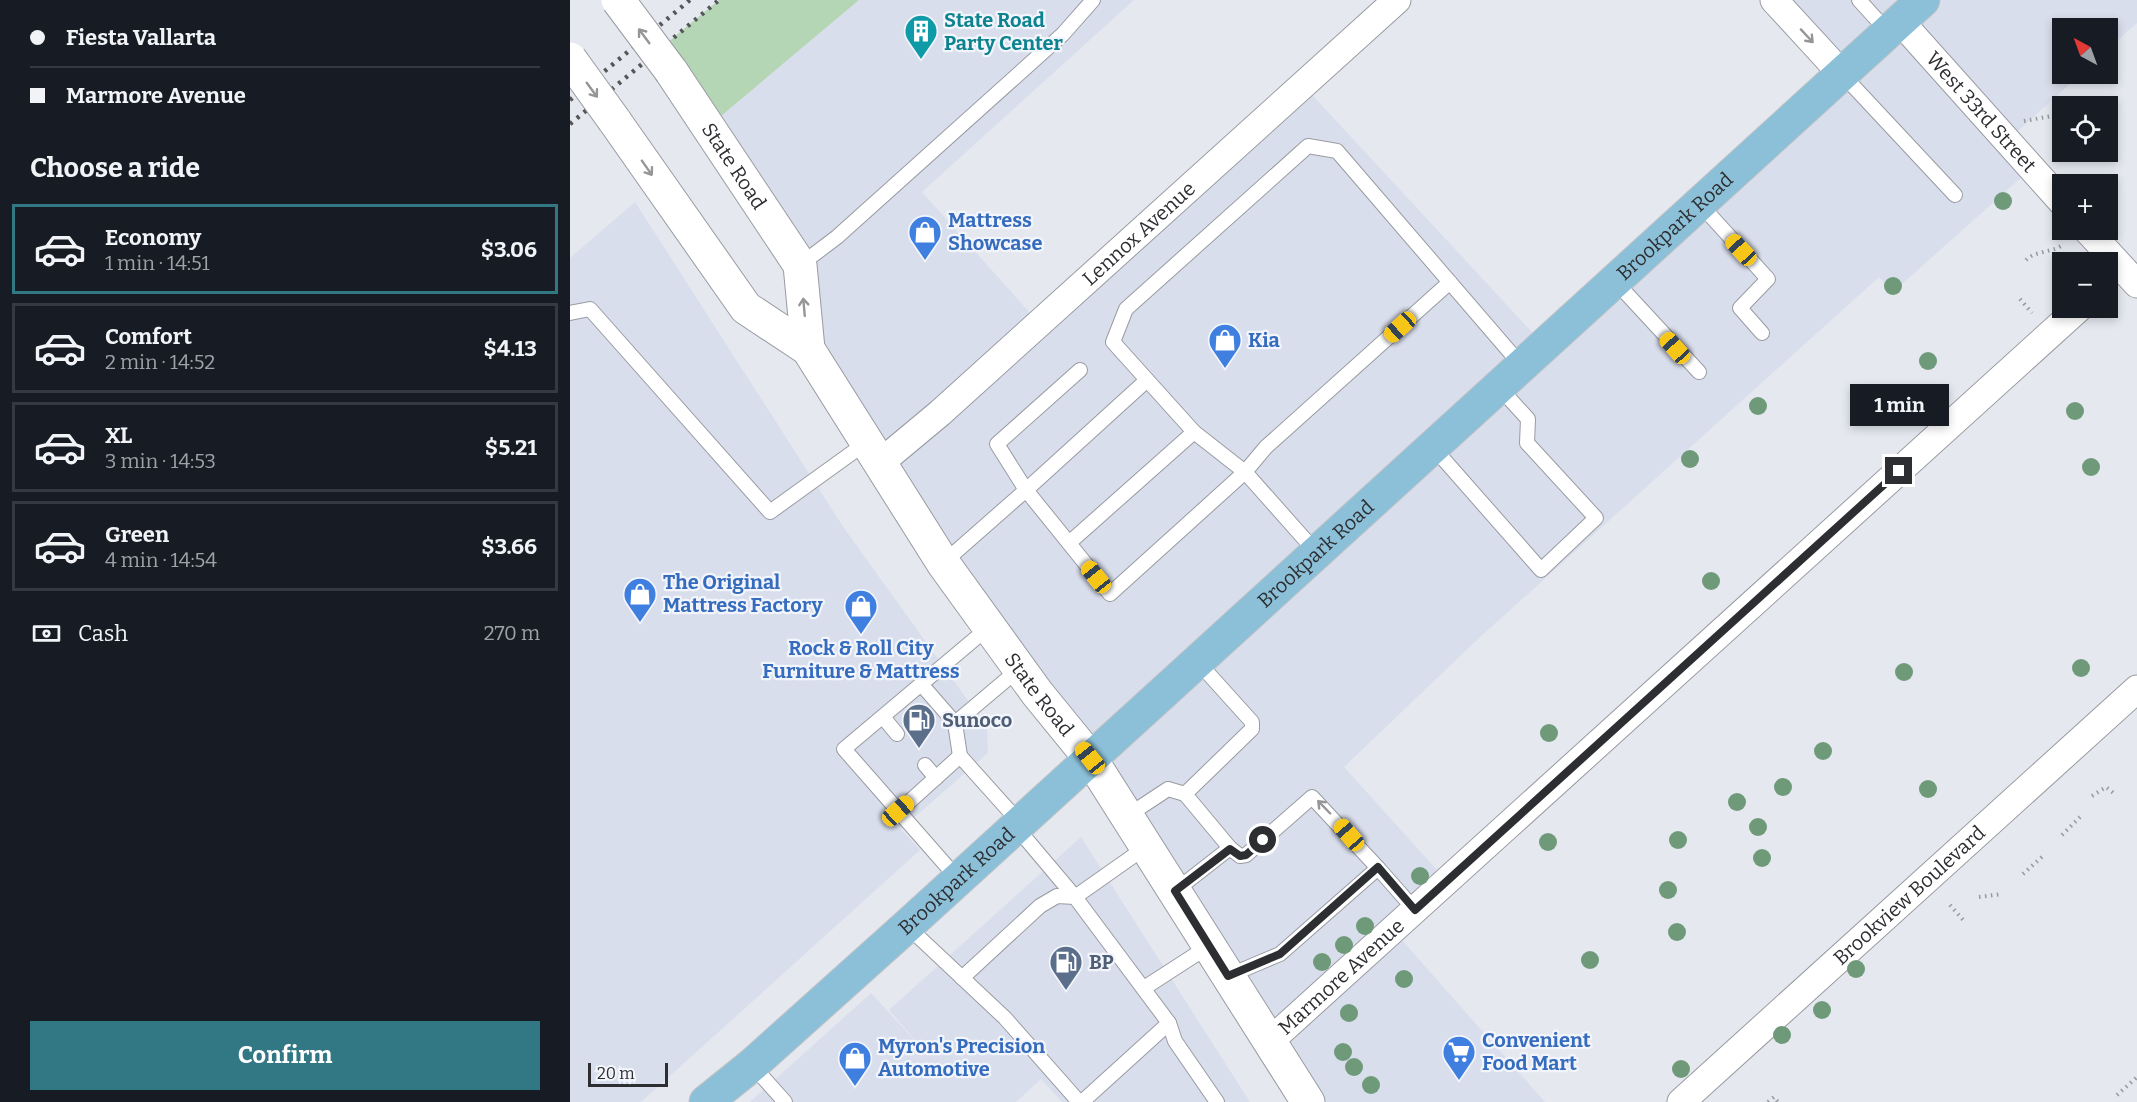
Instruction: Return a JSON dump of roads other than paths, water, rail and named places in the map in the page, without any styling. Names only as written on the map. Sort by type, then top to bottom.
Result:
[{"type":"main road","name":"State Road","points":[[618,0],[671,72],[800,265],[808,349]]},
{"type":"main road","name":"Brookpark Road","points":[[706,1102],[752,1065],[907,926],[1521,364],[1904,18]]},
{"type":"main road","name":"State Road","points":[[570,59],[746,308],[808,349],[943,564],[1019,669],[1090,758],[1308,1102]]},
{"type":"street","name":"Lennox Avenue","points":[[874,453],[940,413],[1397,0]]},
{"type":"street","points":[[1774,0],[1841,73]]},
{"type":"street","name":"West 33rd Street","points":[[1904,18],[2052,190]]},
{"type":"street","points":[[2096,240],[2126,272]]},
{"type":"street","name":"Marmore Avenue","points":[[1270,1041],[2068,318]]},
{"type":"street","name":"Brookview Boulevard","points":[[1681,1102],[2137,689]]},
{"type":"lane","points":[[800,265],[837,237],[1063,34],[1093,0]]},
{"type":"lane","points":[[1859,0],[1904,18]]},
{"type":"lane","points":[[1841,73],[1955,195]]},
{"type":"lane","points":[[1316,552],[1245,472],[1194,432],[1113,342],[1126,309],[1308,146],[1337,151],[1521,364]]},
{"type":"lane","points":[[1698,203],[1768,279],[1740,308],[1762,333]]},
{"type":"lane","points":[[1614,280],[1699,372]]},
{"type":"lane","points":[[1080,370],[997,444],[1026,489],[1110,594],[1245,472],[1266,447],[1450,282]]},
{"type":"lane","points":[[570,314],[590,309],[770,512],[874,453]]},
{"type":"lane","points":[[943,564],[1147,380]]},
{"type":"lane","points":[[1432,446],[1541,570],[1596,518],[1527,443],[1528,419],[1498,386]]},
{"type":"lane","points":[[1069,543],[1194,432]]},
{"type":"lane","points":[[958,879],[844,749],[989,627]]},
{"type":"lane","points":[[1185,794],[1252,729],[1252,722],[1197,661]]},
{"type":"lane","points":[[954,723],[1019,669]]},
{"type":"lane","points":[[921,684],[954,723],[960,756],[1018,825],[1144,988],[1169,1023],[1175,1041],[1217,1102]]},
{"type":"lane","points":[[883,717],[897,734]]},
{"type":"lane","points":[[898,811],[960,756]]},
{"type":"lane","points":[[925,765],[936,778]]},
{"type":"lane","points":[[1126,816],[1168,789],[1185,794],[1230,849],[1240,856],[1246,855],[1312,797],[1415,910]]},
{"type":"lane","points":[[962,978],[1040,906],[1058,896],[1075,897],[1146,847]]},
{"type":"lane","points":[[1175,891],[1230,849]]},
{"type":"lane","points":[[1228,976],[1280,954],[1378,867]]},
{"type":"lane","points":[[907,926],[1005,1018],[1080,1102],[1169,1023]]},
{"type":"lane","points":[[1144,988],[1209,946]]},
{"type":"lane","points":[[752,1065],[785,1102]]},
{"type":"railway","points":[[570,100],[690,0]]},
{"type":"railway","points":[[570,124],[719,0]]},
{"type":"place","name":"State Road Party Center","points":[[921,60]]},
{"type":"place","name":"Mattress Showcase","points":[[925,261]]},
{"type":"place","name":"Kia","points":[[1225,369]]},
{"type":"place","name":"The Original Mattress Factory","points":[[640,623]]},
{"type":"place","name":"Rock & Roll City Furniture & Mattress","points":[[861,635]]},
{"type":"place","name":"Sunoco","points":[[919,749]]},
{"type":"place","name":"BP","points":[[1066,991]]},
{"type":"place","name":"Convenient Food Mart","points":[[1459,1081]]},
{"type":"place","name":"Myron's Precision Automotive","points":[[855,1087]]}]
